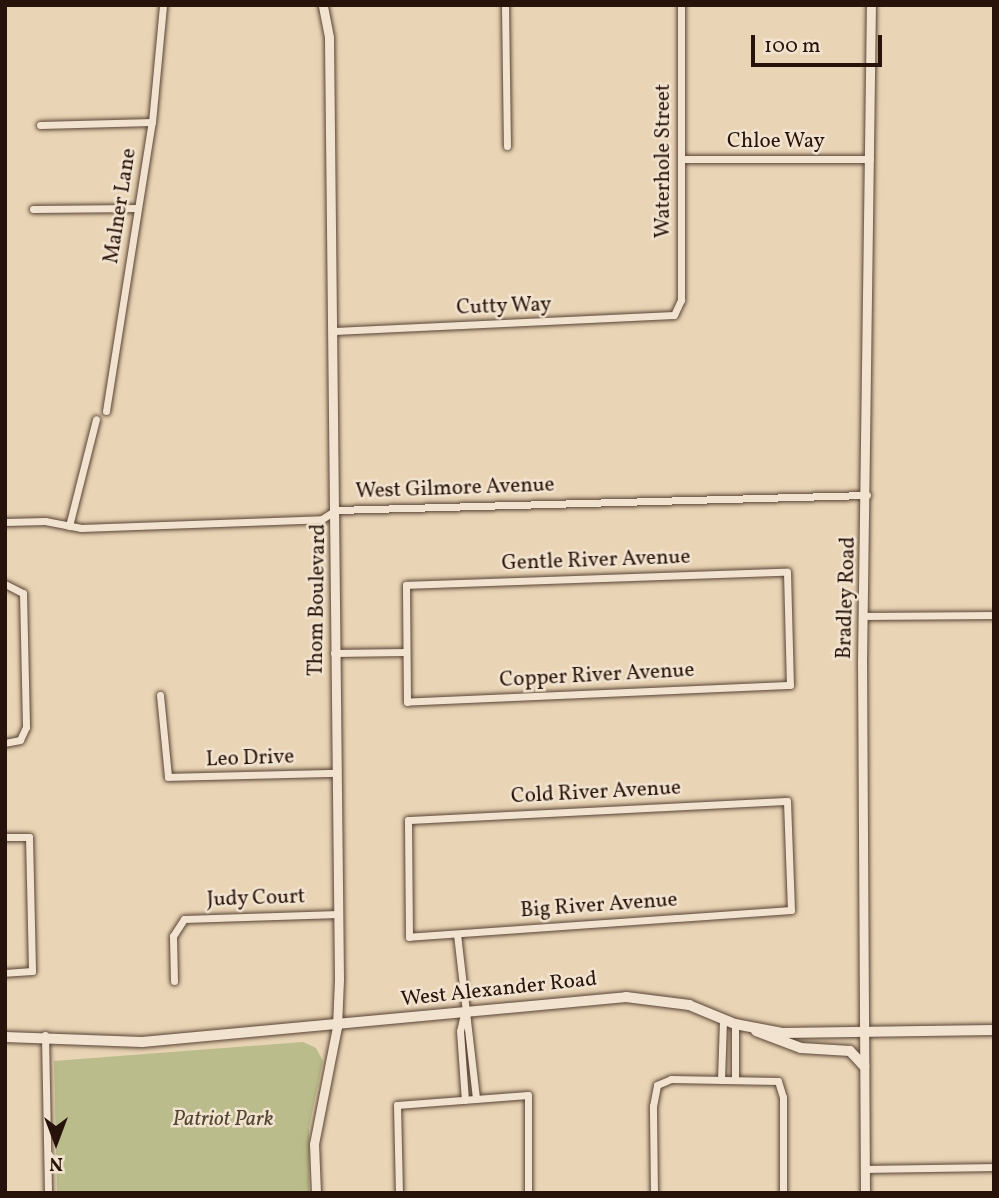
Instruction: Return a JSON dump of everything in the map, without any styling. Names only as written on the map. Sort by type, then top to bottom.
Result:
[{"type":"main road","name":"West Alexander Road","points":[[5,1037],[45,1035],[142,1042],[337,1027],[626,997],[689,1005],[735,1024],[792,1034],[994,1030]]},
{"type":"main road","points":[[750,1027],[771,1040],[801,1048],[850,1051],[863,1066]]},
{"type":"street","name":"Malner Lane","points":[[106,411],[152,122],[163,5]]},
{"type":"street","name":"Thom Boulevard","points":[[316,1193],[314,1144],[337,1027],[338,914],[334,653],[337,510],[329,37],[323,5]]},
{"type":"street","points":[[505,5],[507,146]]},
{"type":"street","name":"Waterhole Street","points":[[674,315],[681,300],[681,5]]},
{"type":"street","name":"Bradley Road","points":[[865,1193],[865,616],[871,5]]},
{"type":"street","points":[[40,125],[152,122]]},
{"type":"street","name":"Chloe Way","points":[[681,159],[870,159]]},
{"type":"street","points":[[33,209],[137,208]]},
{"type":"street","name":"Cutty Way","points":[[334,331],[674,315]]},
{"type":"street","points":[[69,526],[96,419]]},
{"type":"street","name":"West Gilmore Avenue","points":[[5,522],[69,526],[322,519],[337,510],[867,495]]},
{"type":"street","name":"Gentle River Avenue","points":[[406,652],[406,584],[787,572],[790,685]]},
{"type":"street","points":[[5,584],[19,588],[26,726],[20,740],[5,743]]},
{"type":"street","points":[[865,616],[994,615]]},
{"type":"street","points":[[334,653],[406,652]]},
{"type":"street","name":"Copper River Avenue","points":[[406,652],[407,702],[790,685]]},
{"type":"street","name":"Leo Drive","points":[[159,695],[168,776],[335,774]]},
{"type":"street","name":"Cold River Avenue","points":[[409,937],[408,820],[787,801],[791,910]]},
{"type":"street","points":[[5,837],[29,837],[32,971],[5,973]]},
{"type":"street","name":"Big River Avenue","points":[[409,937],[791,910]]},
{"type":"street","name":"Judy Court","points":[[174,981],[177,923],[338,914]]},
{"type":"street","points":[[457,934],[464,1013],[471,1031],[476,1099]]},
{"type":"street","points":[[464,1013],[460,1031],[465,1100]]},
{"type":"street","points":[[721,1080],[723,1019]]},
{"type":"street","points":[[735,1024],[735,1080]]},
{"type":"street","points":[[45,1035],[48,1193]]},
{"type":"street","points":[[654,1193],[657,1085],[671,1079],[778,1081],[783,1097],[783,1193]]},
{"type":"street","points":[[399,1193],[397,1105],[528,1095],[528,1193]]},
{"type":"street","points":[[865,1169],[994,1167]]},
{"type":"green space","name":"Patriot Park","points":[[303,1042],[316,1048],[323,1061],[309,1128],[309,1193],[57,1193],[54,1061]]}]
